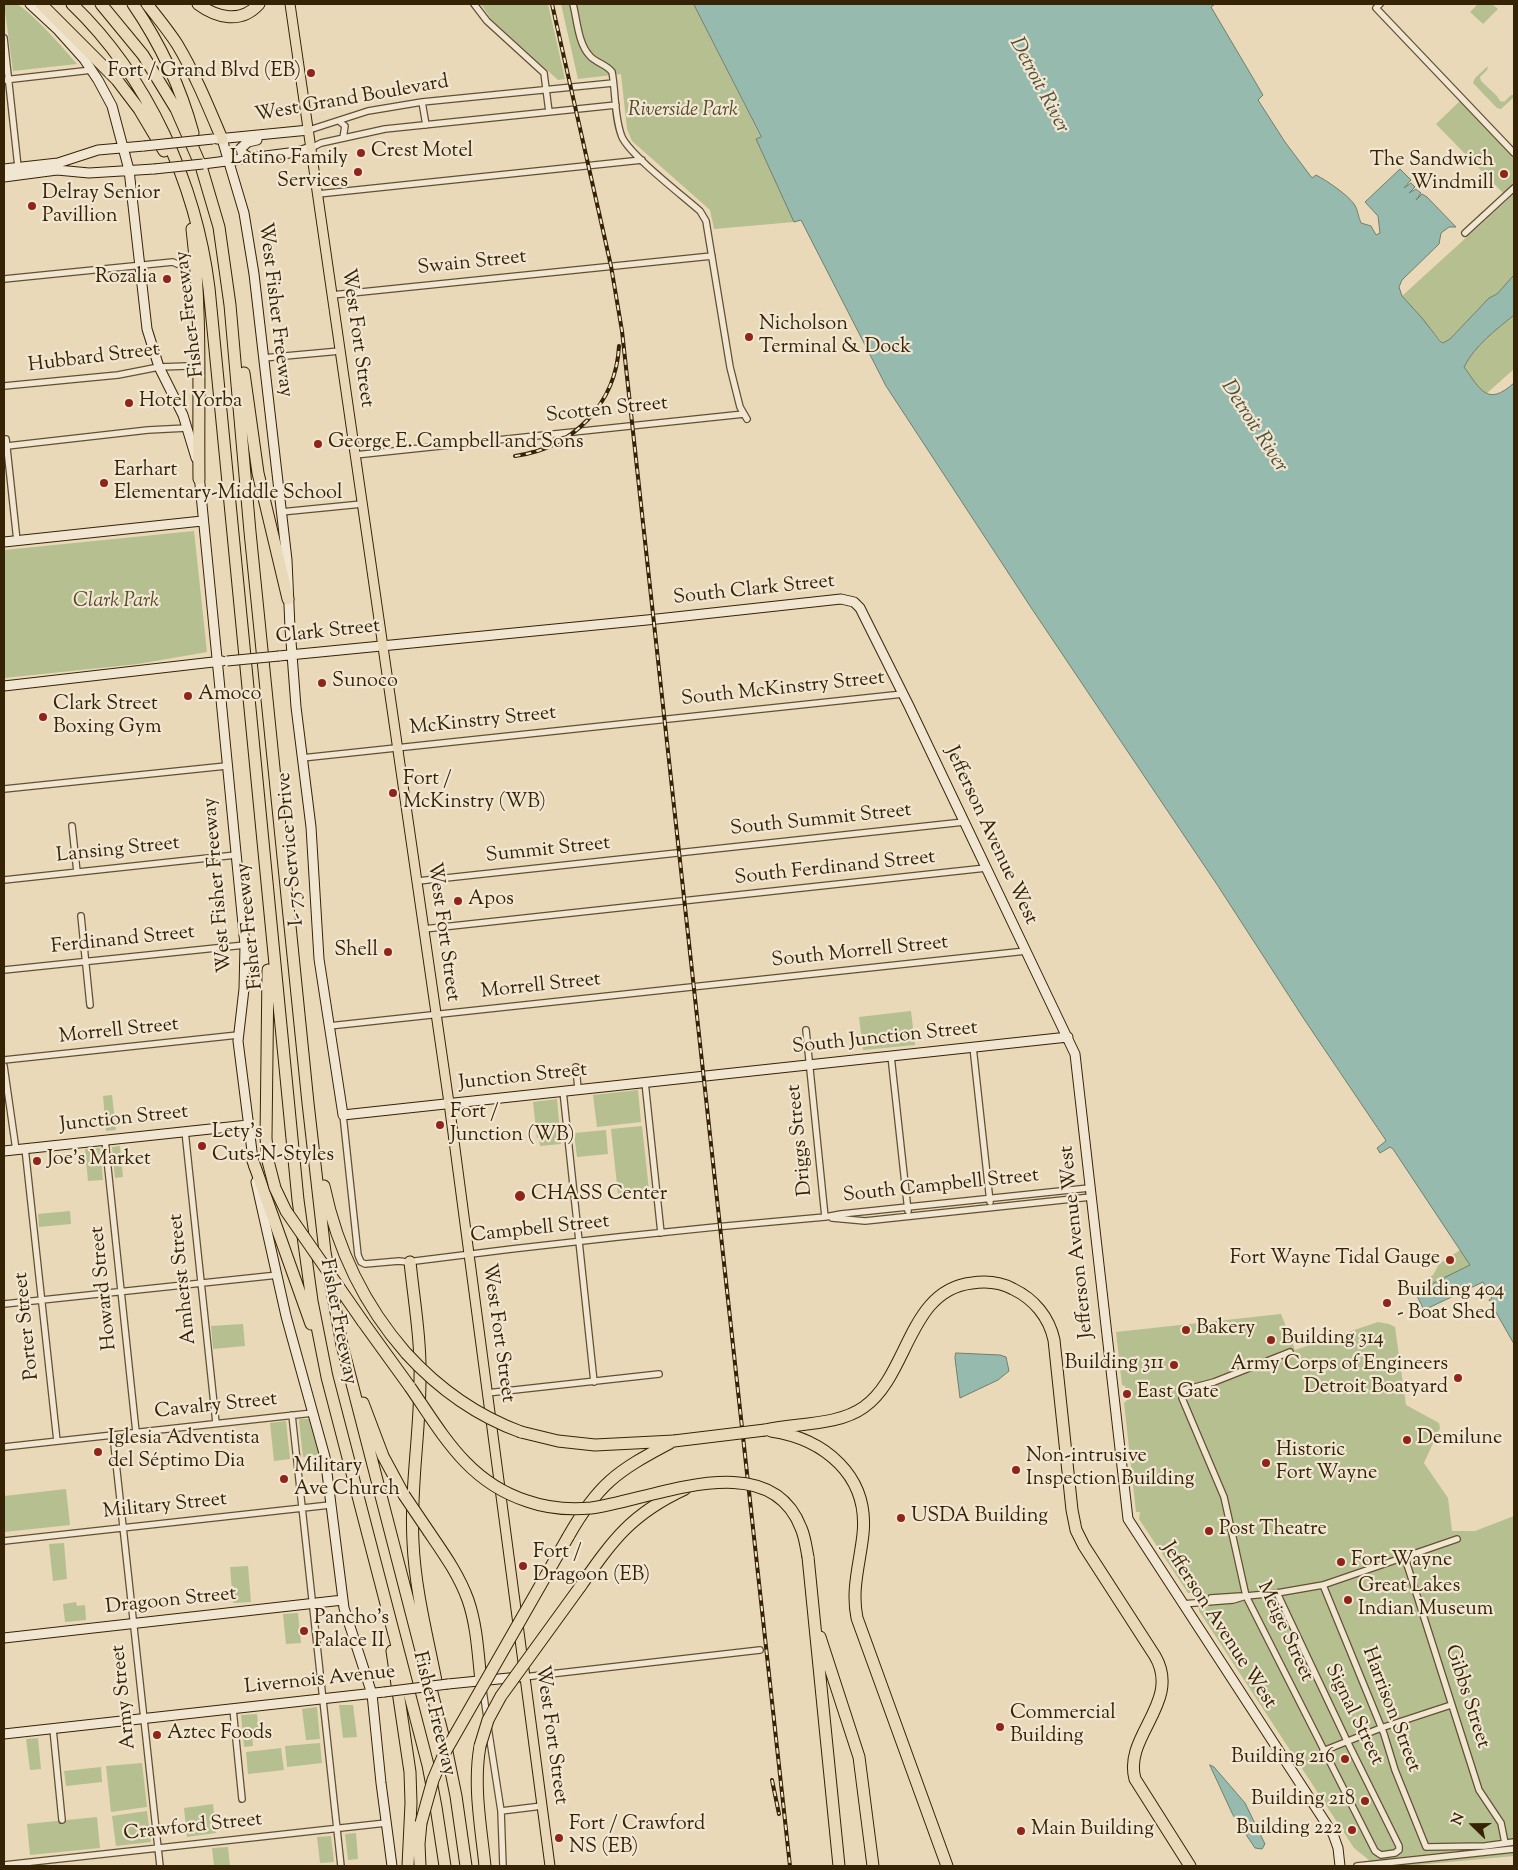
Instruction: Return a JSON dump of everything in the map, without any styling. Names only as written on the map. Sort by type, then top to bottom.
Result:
[{"type":"highway","points":[[41,4],[105,67],[125,90],[139,109],[185,187],[198,293],[199,479]]},
{"type":"highway","name":"Fisher Freeway","points":[[72,4],[100,35],[132,76],[163,132],[185,187],[199,233],[208,280],[269,920],[299,1210],[312,1301],[326,1368],[428,1765],[445,1866]]},
{"type":"highway","points":[[133,4],[149,30],[182,98],[205,178]]},
{"type":"highway","points":[[147,4],[185,57],[195,77],[217,139]]},
{"type":"highway","points":[[198,4],[212,14],[231,17],[244,15],[259,4]]},
{"type":"highway","name":"Fisher Freeway","points":[[102,5],[136,45],[163,87],[187,132],[205,178],[219,226],[230,305],[250,532],[325,1252],[342,1345],[446,1747],[456,1796],[466,1866]]},
{"type":"highway","points":[[230,305],[242,360],[258,473],[288,599]]},
{"type":"highway","points":[[269,920],[266,1138],[268,1162],[275,1188],[286,1211],[451,1447],[466,1464],[498,1488],[526,1501],[550,1507],[582,1508],[608,1505],[688,1487],[732,1481],[756,1485],[774,1494],[786,1504],[797,1518],[808,1557],[812,1612],[840,1866]]},
{"type":"highway","points":[[311,1131],[329,1210],[341,1246],[372,1308],[406,1353],[424,1371],[462,1402],[488,1417],[521,1432],[558,1441],[596,1445],[674,1441],[765,1430],[841,1418],[865,1406],[877,1395],[887,1382],[927,1308],[948,1290],[970,1283],[998,1283],[1018,1291],[1031,1300],[1041,1311],[1050,1327],[1055,1348],[1072,1510],[1076,1530],[1084,1546],[1155,1656],[1162,1672],[1160,1696],[1135,1754],[1133,1775],[1136,1783],[1190,1866]]},
{"type":"highway","points":[[253,1161],[326,1368]]},
{"type":"highway","points":[[410,1262],[418,1336],[420,1377],[413,1494],[414,1565],[446,1747]]},
{"type":"highway","points":[[342,1345],[376,1440],[386,1462],[404,1495],[455,1572],[468,1600],[474,1624],[481,1680]]},
{"type":"highway","points":[[765,1430],[811,1442],[828,1452],[848,1474],[859,1494],[864,1519],[854,1589],[857,1618],[947,1866]]},
{"type":"highway","points":[[420,1866],[419,1844],[421,1823],[431,1785],[444,1754],[568,1537],[592,1498],[614,1476],[632,1463],[674,1441]]},
{"type":"highway","points":[[486,1866],[477,1788],[480,1746],[488,1720],[501,1696],[613,1541],[632,1521],[648,1509],[688,1487]]},
{"type":"highway","points":[[383,1592],[410,1772],[411,1803],[408,1866]]},
{"type":"highway","points":[[812,1612],[856,1744],[864,1786],[873,1866]]},
{"type":"main road","name":"West Fisher Freeway","points":[[30,4],[75,48],[92,70],[112,106],[129,170],[147,329],[159,368],[176,399],[187,428],[199,479],[245,945],[244,989],[238,1035],[248,1125],[260,1199],[286,1316],[313,1413]]},
{"type":"main road","name":"West Fort Street","points":[[290,4],[449,1103],[550,1866]]},
{"type":"main road","name":"West Grand Boulevard","points":[[4,168],[58,163],[98,150],[309,130]]},
{"type":"main road","points":[[250,158],[241,151],[245,143],[277,138],[293,132]]},
{"type":"main road","name":"West Fisher Freeway","points":[[217,139],[229,160],[249,236],[287,560],[292,655],[302,758]]},
{"type":"main road","name":"West Grand Boulevard","points":[[4,177],[58,170],[89,173],[154,169],[298,152],[311,148]]},
{"type":"main road","points":[[4,542],[202,521]]},
{"type":"main road","name":"South Clark Street","points":[[657,619],[841,599],[854,602]]},
{"type":"main road","name":"Jefferson Avenue West","points":[[854,602],[865,615],[1073,1046],[1127,1516],[1187,1603],[1333,1834],[1340,1866]]},
{"type":"main road","name":"Clark Street","points":[[4,686],[216,662],[657,619]]},
{"type":"main road","name":"I- 75 Service Drive","points":[[302,758],[311,827],[317,937],[328,1026],[343,1115]]},
{"type":"main road","name":"South Junction Street","points":[[706,1076],[1068,1037]]},
{"type":"main road","name":"Junction Street","points":[[343,1115],[706,1076]]},
{"type":"main road","name":"Junction Street","points":[[4,1151],[248,1125]]},
{"type":"main road","points":[[313,1413],[326,1468],[343,1600],[372,1694],[392,1866]]},
{"type":"main road","name":"Dragoon Street","points":[[4,1638],[343,1600]]},
{"type":"main road","name":"Livernois Avenue","points":[[4,1734],[372,1694],[481,1680],[524,1677]]},
{"type":"street","points":[[474,4],[487,21],[544,73],[549,112]]},
{"type":"street","points":[[573,4],[586,50],[591,58],[610,69],[622,136],[626,144],[700,211],[706,221],[712,256]]},
{"type":"street","points":[[1378,6],[1514,153]]},
{"type":"street","points":[[4,38],[6,80],[18,167]]},
{"type":"street","points":[[6,80],[92,70]]},
{"type":"street","name":"West Grand Boulevard","points":[[309,130],[375,109],[422,102],[614,83]]},
{"type":"street","points":[[422,102],[426,126]]},
{"type":"street","name":"West Grand Boulevard","points":[[311,148],[322,142],[375,131],[616,106]]},
{"type":"street","points":[[339,121],[345,126],[343,138]]},
{"type":"street","points":[[318,194],[642,160]]},
{"type":"street","points":[[1466,234],[1514,188]]},
{"type":"street","name":"Swain Street","points":[[332,295],[712,256]]},
{"type":"street","name":"Scotten Street","points":[[355,455],[746,417],[740,407],[730,367],[712,256]]},
{"type":"street","points":[[4,279],[172,262],[177,264]]},
{"type":"street","points":[[263,358],[340,351]]},
{"type":"street","name":"Hubbard Street","points":[[4,386],[188,366]]},
{"type":"street","points":[[7,446],[146,430],[187,428]]},
{"type":"street","points":[[6,439],[17,541]]},
{"type":"street","points":[[281,512],[362,504]]},
{"type":"street","name":"South McKinstry Street","points":[[667,719],[903,694]]},
{"type":"street","name":"McKinstry Street","points":[[302,758],[667,719]]},
{"type":"street","points":[[4,789],[226,766]]},
{"type":"street","name":"South Summit Street","points":[[682,853],[964,822]]},
{"type":"street","points":[[72,826],[77,872]]},
{"type":"street","name":"Summit Street","points":[[418,881],[682,853]]},
{"type":"street","name":"Lansing Street","points":[[4,880],[236,855]]},
{"type":"street","name":"South Ferdinand Street","points":[[424,929],[986,868]]},
{"type":"street","points":[[81,916],[90,1005]]},
{"type":"street","name":"Ferdinand Street","points":[[4,970],[245,945]]},
{"type":"street","name":"South Morrell Street","points":[[697,986],[1026,951]]},
{"type":"street","name":"Morrell Street","points":[[328,1026],[697,986]]},
{"type":"street","name":"Driggs Street","points":[[806,1030],[825,1218]]},
{"type":"street","name":"Morrell Street","points":[[4,1060],[238,1035]]},
{"type":"street","points":[[973,1047],[990,1208]]},
{"type":"street","points":[[891,1056],[908,1216]]},
{"type":"street","points":[[4,1066],[16,1150]]},
{"type":"street","points":[[576,1067],[578,1089]]},
{"type":"street","points":[[645,1082],[661,1233]]},
{"type":"street","points":[[563,1091],[594,1382]]},
{"type":"street","name":"Campbell Street","points":[[343,1115],[358,1255],[361,1262],[368,1264],[399,1261],[410,1262],[723,1226]]},
{"type":"street","name":"Amherst Street","points":[[184,1132],[216,1424]]},
{"type":"street","name":"Howard Street","points":[[105,1140],[136,1432]]},
{"type":"street","name":"Porter Street","points":[[25,1148],[57,1441]]},
{"type":"street","name":"South Campbell Street","points":[[825,1218],[841,1214],[990,1198],[1090,1192]]},
{"type":"street","name":"South Campbell Street","points":[[723,1226],[825,1218],[865,1221],[990,1208],[1090,1192]]},
{"type":"street","points":[[4,1304],[278,1275]]},
{"type":"street","name":"Meige Street","points":[[1290,1352],[1214,1382],[1186,1389],[1182,1392],[1182,1398],[1224,1497],[1246,1596],[1323,1751],[1377,1853],[1381,1855],[1395,1853],[1399,1850]]},
{"type":"street","points":[[487,1393],[659,1374]]},
{"type":"street","name":"Cavalry Street","points":[[4,1447],[313,1413]]},
{"type":"street","points":[[292,1415],[341,1866]]},
{"type":"street","name":"Army Street","points":[[113,1435],[160,1866]]},
{"type":"street","name":"Military Street","points":[[4,1541],[330,1504]]},
{"type":"street","points":[[1187,1603],[1233,1600],[1246,1596],[1277,1594],[1323,1585],[1457,1540]]},
{"type":"street","name":"Gibbs Street","points":[[1405,1558],[1479,1790],[1501,1823],[1505,1843]]},
{"type":"street","name":"Harrison Street","points":[[1323,1585],[1381,1728],[1395,1770],[1426,1847],[1486,1846],[1505,1843]]},
{"type":"street","name":"Signal Street","points":[[1277,1594],[1399,1846],[1399,1850]]},
{"type":"street","name":"Livernois Avenue","points":[[524,1677],[760,1650]]},
{"type":"street","points":[[481,1680],[501,1811],[503,1866]]},
{"type":"street","points":[[1323,1751],[1381,1728],[1451,1704]]},
{"type":"street","points":[[233,1709],[242,1799]]},
{"type":"street","points":[[53,1729],[62,1820]]},
{"type":"street","points":[[501,1811],[542,1806]]},
{"type":"street","name":"Crawford Street","points":[[4,1865],[386,1823]]},
{"type":"street","points":[[1505,1843],[1514,1842]]},
{"type":"street","points":[[1357,1866],[1514,1849]]},
{"type":"green space","points":[[4,4],[16,4],[29,13],[77,64],[13,71]]},
{"type":"green space","points":[[481,4],[548,4],[565,79],[558,80],[491,19]]},
{"type":"green space","name":"Riverside Park","points":[[561,4],[694,4],[761,138],[756,139],[794,222],[714,229],[710,210],[632,141],[627,129],[621,74],[578,79]]},
{"type":"green space","points":[[1478,4],[1492,4],[1498,9],[1483,24],[1470,12]]},
{"type":"green space","points":[[1488,66],[1487,70],[1480,77],[1481,81],[1500,101],[1504,102],[1511,95],[1514,95],[1501,109],[1497,108],[1473,83],[1475,78]]},
{"type":"green space","points":[[1460,101],[1514,158],[1514,184],[1504,194],[1436,124]]},
{"type":"green space","points":[[1514,194],[1514,275],[1497,294],[1489,298],[1450,339],[1443,343],[1402,296]]},
{"type":"green space","points":[[1514,315],[1514,369],[1486,394],[1464,367],[1480,345]]},
{"type":"green space","name":"Clark Park","points":[[194,531],[207,652],[138,664],[4,678],[4,550]]},
{"type":"green space","points":[[911,1011],[915,1045],[863,1050],[859,1017]]},
{"type":"green space","points":[[638,1090],[641,1122],[597,1127],[593,1095]]},
{"type":"green space","points":[[112,1095],[116,1130],[106,1131],[103,1096]]},
{"type":"green space","points":[[557,1099],[561,1144],[540,1146],[539,1138],[537,1138],[533,1102]]},
{"type":"green space","points":[[642,1126],[649,1190],[618,1194],[611,1129]]},
{"type":"green space","points":[[606,1130],[608,1154],[577,1157],[574,1133]]},
{"type":"green space","points":[[120,1146],[123,1177],[115,1178],[112,1147]]},
{"type":"green space","points":[[100,1148],[103,1180],[88,1181],[85,1149]]},
{"type":"green space","points":[[70,1211],[71,1224],[39,1227],[38,1214]]},
{"type":"green space","points":[[1460,1250],[1471,1266],[1417,1297],[1415,1292],[1419,1290],[1417,1285],[1433,1275],[1439,1264]]},
{"type":"green space","name":"Fort Wayne","points":[[1281,1314],[1295,1350],[1378,1322],[1395,1327],[1406,1405],[1439,1423],[1440,1428],[1424,1463],[1448,1498],[1452,1531],[1475,1531],[1514,1516],[1514,1856],[1406,1866],[1370,1866],[1369,1860],[1354,1848],[1199,1611],[1198,1597],[1195,1593],[1188,1593],[1139,1519],[1140,1512],[1136,1512],[1124,1403],[1128,1399],[1125,1386],[1122,1385],[1116,1332]]},
{"type":"green space","points":[[243,1324],[245,1346],[213,1349],[211,1326]]},
{"type":"green space","points":[[300,1419],[309,1419],[319,1455],[303,1457]]},
{"type":"green space","points":[[286,1421],[290,1459],[274,1461],[270,1423]]},
{"type":"green space","points":[[66,1489],[70,1525],[4,1532],[4,1496]]},
{"type":"green space","points":[[64,1543],[67,1579],[53,1581],[49,1544]]},
{"type":"green space","points":[[248,1566],[251,1602],[233,1603],[230,1567]]},
{"type":"green space","points":[[76,1602],[77,1606],[85,1605],[86,1620],[65,1622],[63,1604]]},
{"type":"green space","points":[[298,1613],[301,1643],[286,1644],[283,1614]]},
{"type":"green space","points":[[339,1705],[353,1705],[357,1737],[343,1738]]},
{"type":"green space","points":[[317,1707],[320,1739],[306,1740],[302,1709]]},
{"type":"green space","points":[[257,1714],[259,1731],[252,1732],[253,1746],[244,1747],[241,1715]]},
{"type":"green space","points":[[38,1738],[41,1769],[30,1770],[26,1739]]},
{"type":"green space","points":[[320,1743],[322,1763],[287,1767],[285,1746]]},
{"type":"green space","points":[[281,1748],[284,1770],[248,1774],[246,1752]]},
{"type":"green space","points":[[142,1763],[147,1807],[111,1812],[106,1766]]},
{"type":"green space","points":[[101,1767],[102,1782],[66,1786],[64,1771]]},
{"type":"green space","points":[[213,1804],[216,1833],[187,1837],[184,1808]]},
{"type":"green space","points":[[147,1811],[151,1842],[116,1846],[112,1816]]},
{"type":"green space","points":[[97,1817],[100,1848],[30,1855],[27,1824]]},
{"type":"green space","points":[[356,1833],[358,1859],[348,1860],[345,1834]]},
{"type":"green space","points":[[331,1836],[334,1862],[320,1863],[317,1837]]},
{"type":"green space","points":[[228,1847],[230,1866],[214,1866],[212,1848]]},
{"type":"water","name":"Detroit River","points":[[694,4],[1215,4],[1211,7],[1263,95],[1258,100],[1285,142],[1312,178],[1316,175],[1347,196],[1355,206],[1361,223],[1371,226],[1376,235],[1380,233],[1378,216],[1365,202],[1400,169],[1411,180],[1404,188],[1411,183],[1415,187],[1409,193],[1416,189],[1421,193],[1416,200],[1422,194],[1427,197],[1456,227],[1449,227],[1441,233],[1439,244],[1402,280],[1399,287],[1402,296],[1440,341],[1443,343],[1450,339],[1514,275],[1514,315],[1480,345],[1464,367],[1475,383],[1485,393],[1491,395],[1505,390],[1514,383],[1514,1344],[1489,1300],[1492,1298],[1483,1282],[1424,1310],[1415,1292],[1470,1265],[1393,1149],[1390,1147],[1380,1153],[1377,1148],[1386,1141],[1385,1139],[886,386],[801,220],[794,222],[756,139],[761,137]]},
{"type":"water","points":[[956,1353],[1000,1355],[1006,1357],[1009,1371],[998,1380],[960,1398]]},
{"type":"water","points":[[1210,1765],[1214,1767],[1245,1803],[1265,1844],[1262,1849],[1255,1848],[1233,1815]]},
{"type":"railway","points":[[552,4],[611,266],[622,331],[790,1866]]},
{"type":"railway","points":[[515,456],[555,444],[573,433],[588,420],[610,387],[616,367],[619,346]]},
{"type":"railway","points":[[772,1780],[779,1814]]},
{"type":"place","name":"Fort / Grand Blvd (EB)","points":[[311,73]]},
{"type":"place","name":"Crest Motel","points":[[361,153]]},
{"type":"place","name":"Latino Family Services","points":[[358,172]]},
{"type":"place","name":"The Sandwich Windmill","points":[[1504,174]]},
{"type":"place","name":"Delray Senior Pavillion","points":[[32,206]]},
{"type":"place","name":"Rozalia","points":[[167,279]]},
{"type":"place","name":"Nicholson Terminal & Dock","points":[[749,337]]},
{"type":"place","name":"Hotel Yorba","points":[[129,403]]},
{"type":"place","name":"George E. Campbell and Sons","points":[[318,444]]},
{"type":"place","name":"Earhart Elementary-Middle School","points":[[104,483]]},
{"type":"place","name":"Sunoco","points":[[322,683]]},
{"type":"place","name":"Amoco","points":[[188,696]]},
{"type":"place","name":"Clark Street Boxing Gym","points":[[43,717]]},
{"type":"place","name":"Fort / McKinstry (WB)","points":[[393,793]]},
{"type":"place","name":"Apos","points":[[458,901]]},
{"type":"place","name":"Shell","points":[[388,952]]},
{"type":"place","name":"Fort / Junction (WB)","points":[[440,1125]]},
{"type":"place","name":"Lety's Cuts-N-Styles","points":[[202,1146]]},
{"type":"place","name":"Joe's Market","points":[[37,1161]]},
{"type":"place","name":"CHASS Center","points":[[520,1196]]},
{"type":"place","name":"Fort Wayne Tidal Gauge","points":[[1450,1260]]},
{"type":"place","name":"Building 404 - Boat Shed","points":[[1387,1303]]},
{"type":"place","name":"Bakery","points":[[1186,1330]]},
{"type":"place","name":"Building 314","points":[[1271,1340]]},
{"type":"place","name":"Building 311","points":[[1174,1365]]},
{"type":"place","name":"Army Corps of Engineers Detroit Boatyard","points":[[1458,1378]]},
{"type":"place","name":"East Gate","points":[[1127,1394]]},
{"type":"place","name":"Demilune","points":[[1407,1440]]},
{"type":"place","name":"Iglesia Adventista del Séptimo Dia","points":[[98,1452]]},
{"type":"place","name":"Historic Fort Wayne","points":[[1266,1463]]},
{"type":"place","name":"Non-intrusive Inspection Building","points":[[1016,1470]]},
{"type":"place","name":"Military Ave Church","points":[[284,1479]]},
{"type":"place","name":"USDA Building","points":[[901,1518]]},
{"type":"place","name":"Post Theatre","points":[[1209,1531]]},
{"type":"place","name":"Fort Wayne","points":[[1341,1562]]},
{"type":"place","name":"Fort / Dragoon (EB)","points":[[523,1566]]},
{"type":"place","name":"Great Lakes Indian Museum","points":[[1348,1600]]},
{"type":"place","name":"Pancho's Palace II","points":[[304,1631]]},
{"type":"place","name":"Commercial Building","points":[[1000,1727]]},
{"type":"place","name":"Aztec Foods","points":[[157,1735]]},
{"type":"place","name":"Building 216","points":[[1345,1759]]},
{"type":"place","name":"Building 218","points":[[1365,1801]]},
{"type":"place","name":"Building 222","points":[[1352,1830]]},
{"type":"place","name":"Main Building","points":[[1021,1831]]},
{"type":"place","name":"Fort / Crawford NS (EB)","points":[[559,1838]]}]
